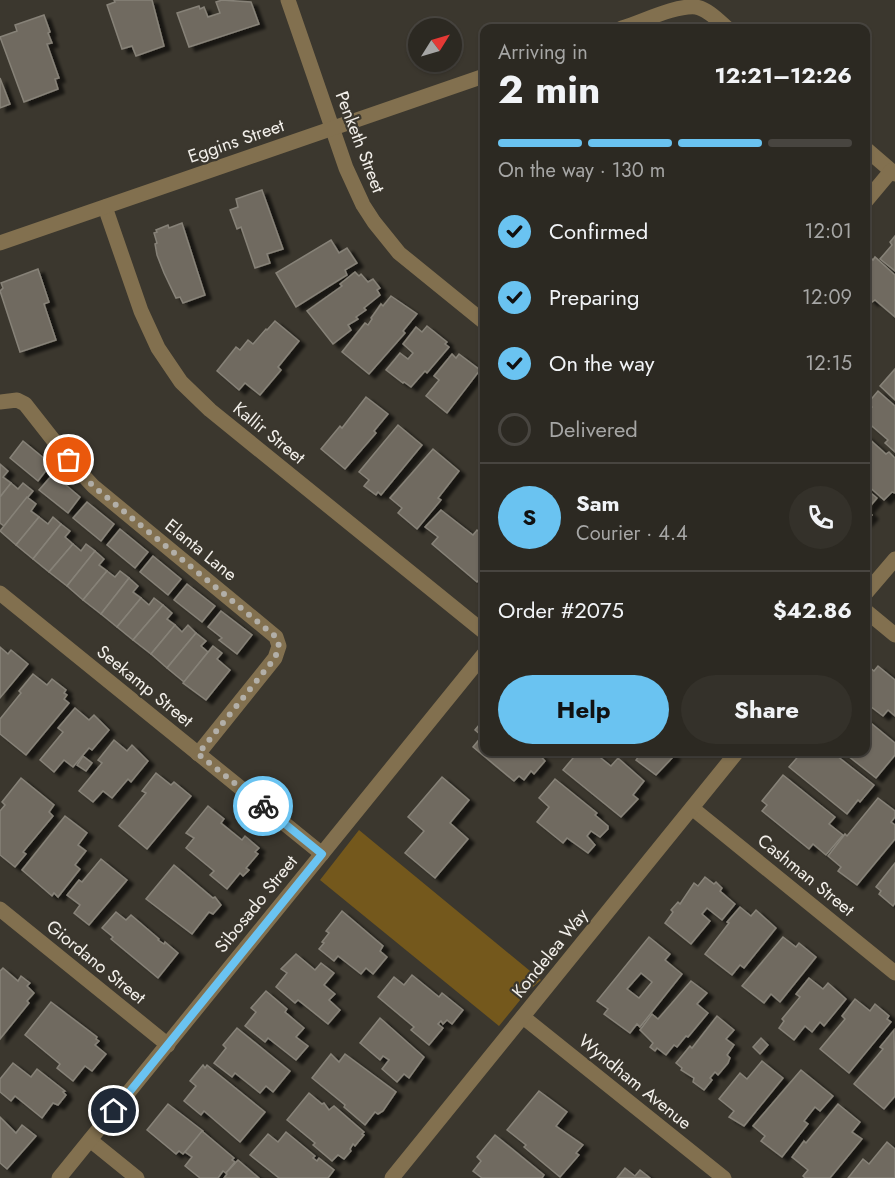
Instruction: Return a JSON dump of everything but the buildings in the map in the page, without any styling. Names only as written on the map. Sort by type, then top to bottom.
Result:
[{"type":"street","name":"Penketh Street","points":[[288,0],[347,171],[363,205],[399,253],[480,319]]},
{"type":"street","points":[[634,24],[681,8],[697,7],[711,14],[722,24]]},
{"type":"street","name":"Eggins Street","points":[[0,243],[480,77]]},
{"type":"street","points":[[870,153],[893,173],[870,197]]},
{"type":"street","name":"Kallir Street","points":[[105,207],[141,311],[158,348],[181,382],[210,410],[480,629]]},
{"type":"street","name":"Elanta Lane","points":[[0,402],[17,399],[26,404],[69,460],[93,486],[276,637],[279,646],[275,658],[198,754]]},
{"type":"street","points":[[870,588],[895,559]]},
{"type":"street","name":"Seekamp Street","points":[[0,593],[322,854]]},
{"type":"street","points":[[870,614],[895,635]]},
{"type":"street","name":"Sibosado Street","points":[[59,1178],[480,659]]},
{"type":"street","name":"Kondelea Way","points":[[392,1178],[734,756]]},
{"type":"street","name":"Cashman Street","points":[[692,808],[895,973]]},
{"type":"street","name":"Giordano Street","points":[[0,909],[168,1045]]},
{"type":"street","name":"Wyndham Avenue","points":[[523,1017],[723,1178]]},
{"type":"street","points":[[90,1140],[137,1178]]},
{"type":"shaded area","points":[[359,830],[541,980],[525,994],[499,1026],[320,880]]},
{"type":"way so far","points":[[69,460],[93,486],[276,637],[279,646],[275,658],[198,754],[263,806]]},
{"type":"route","points":[[114,1111],[322,854],[263,806]]}]
